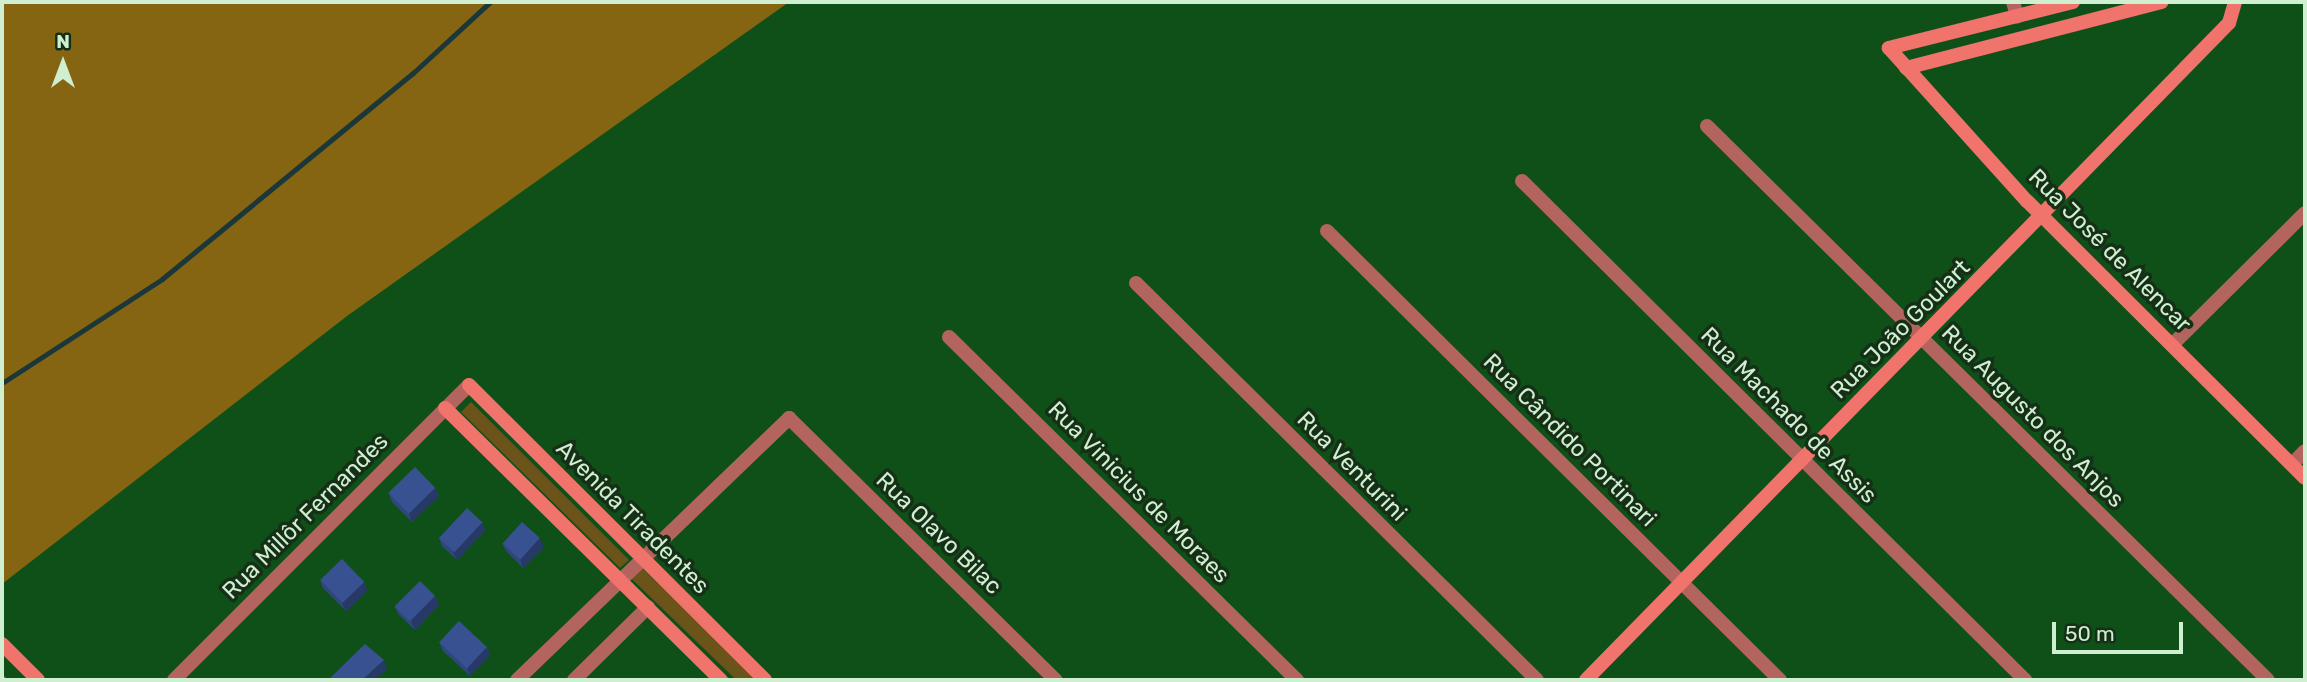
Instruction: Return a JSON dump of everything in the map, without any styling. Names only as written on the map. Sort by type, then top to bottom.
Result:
[{"type":"street","points":[[2015,9],[2073,2]]},
{"type":"street","points":[[1906,68],[2162,2]]},
{"type":"street","name":"Rua João Goulart","points":[[1586,680],[2229,23],[2235,2]]},
{"type":"street","name":"Rua José de Alencar","points":[[2015,9],[1889,48],[2042,217],[2305,478]]},
{"type":"street","name":"Rua Augusto dos Anjos","points":[[1707,126],[2268,680]]},
{"type":"street","name":"Rua Machado de Assis","points":[[1522,181],[2025,680]]},
{"type":"street","points":[[2172,345],[2305,213]]},
{"type":"street","name":"Rua Cândido Portinari","points":[[1327,232],[1780,680]]},
{"type":"street","name":"Rua Venturini","points":[[1136,283],[1537,680]]},
{"type":"street","name":"Rua Vinicius de Moraes","points":[[949,337],[1297,680]]},
{"type":"street","name":"Rua Millôr Fernandes","points":[[174,680],[469,385]]},
{"type":"street","name":"Avenida Tiradentes","points":[[469,385],[765,680]]},
{"type":"street","points":[[445,408],[721,680]]},
{"type":"street","name":"Rua Olavo Bilac","points":[[642,557],[789,418],[1056,680]]},
{"type":"street","points":[[2292,464],[2305,451]]},
{"type":"street","points":[[517,680],[642,557]]},
{"type":"street","points":[[574,680],[648,607]]},
{"type":"street","points":[[2,644],[38,680]]},
{"type":"shaded area","points":[[2,2],[789,2],[347,316],[2,584]]},
{"type":"shaded area","points":[[471,402],[629,560],[620,568],[461,412]]},
{"type":"shaded area","points":[[642,568],[757,679],[736,680],[632,579]]},
{"type":"building","points":[[415,467],[435,488],[409,514],[388,493]]},
{"type":"building","points":[[467,508],[482,522],[454,552],[439,538]]},
{"type":"building","points":[[522,522],[540,538],[520,560],[503,544]]},
{"type":"building","points":[[342,559],[364,582],[343,603],[320,580]]},
{"type":"building","points":[[420,581],[435,596],[409,621],[395,606]]},
{"type":"building","points":[[459,621],[487,647],[467,668],[439,642]]},
{"type":"building","points":[[365,644],[384,660],[362,680],[328,680]]},
{"type":"waterway","points":[[2,383],[162,279],[413,73],[490,2]]}]
